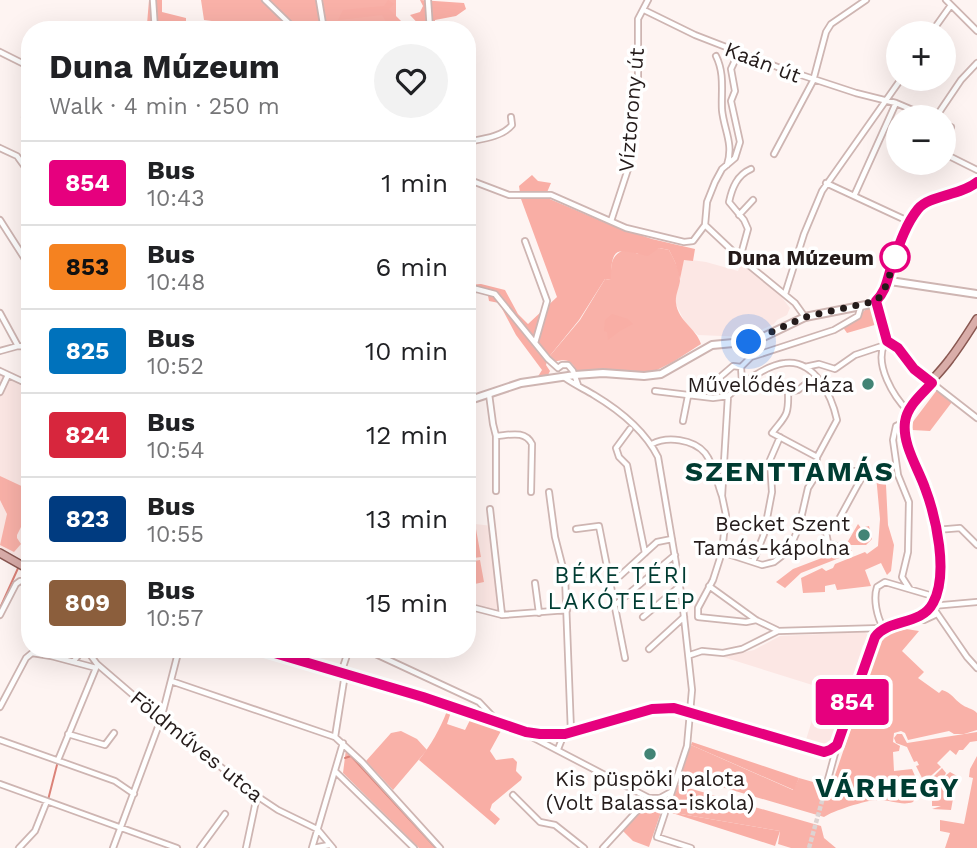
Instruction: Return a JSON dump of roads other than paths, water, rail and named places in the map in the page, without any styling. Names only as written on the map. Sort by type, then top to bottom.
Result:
[{"type":"main road","points":[[476,398],[521,383],[575,375],[661,374],[712,345],[749,342],[805,317],[876,301],[889,282],[977,294]]},
{"type":"main road","points":[[291,658],[526,732],[568,733],[652,709],[687,710],[824,752],[830,750],[837,745],[872,645],[884,628],[916,618],[932,606],[936,597],[940,570],[936,530],[925,488],[905,433],[905,422],[908,412],[977,319]]},
{"type":"main road","points":[[4,555],[21,565]]},
{"type":"street","points":[[153,0],[154,21]]},
{"type":"street","points":[[265,0],[287,21]]},
{"type":"street","points":[[319,0],[322,21]]},
{"type":"street","points":[[428,0],[429,21]]},
{"type":"street","name":"Víztorony út","points":[[611,221],[629,166],[631,111],[638,83],[638,19],[648,0]]},
{"type":"street","points":[[774,154],[813,80],[825,32],[831,24],[866,0]]},
{"type":"street","points":[[938,21],[949,2],[977,31]]},
{"type":"street","name":"Kaán út","points":[[644,10],[695,35],[813,80],[901,105]]},
{"type":"street","points":[[0,52],[21,62]]},
{"type":"street","points":[[476,182],[509,195],[551,195],[626,228],[689,243],[705,225],[707,202],[715,182],[722,170],[735,159],[740,142],[732,101],[735,91],[731,69],[739,52]]},
{"type":"street","points":[[716,56],[724,90],[722,110],[730,140],[727,165]]},
{"type":"street","points":[[944,105],[961,80],[977,63]]},
{"type":"street","points":[[785,294],[805,231],[826,183],[893,91]]},
{"type":"street","points":[[872,97],[879,111]]},
{"type":"street","points":[[855,196],[896,103]]},
{"type":"street","points":[[476,140],[509,130],[512,125],[511,117]]},
{"type":"street","points":[[0,148],[17,156],[21,162]]},
{"type":"street","points":[[956,160],[977,170]]},
{"type":"street","points":[[740,258],[748,229],[730,206],[731,192],[741,176],[751,169]]},
{"type":"street","points":[[889,282],[889,272],[917,210],[925,203],[958,194],[977,182]]},
{"type":"street","points":[[826,183],[910,222]]},
{"type":"street","points":[[739,215],[753,200]]},
{"type":"street","points":[[0,220],[21,253]]},
{"type":"street","points":[[705,225],[740,258],[785,294],[801,309],[805,317]]},
{"type":"street","points":[[525,241],[547,301],[534,343]]},
{"type":"street","points":[[476,289],[495,294],[558,368],[561,378],[593,394],[634,425],[652,444],[658,457],[664,479],[690,655],[687,746],[657,837],[691,848]]},
{"type":"street","points":[[876,301],[885,343],[884,370],[897,397],[908,412]]},
{"type":"street","points":[[741,367],[751,356],[834,330],[858,316],[861,306]]},
{"type":"street","points":[[0,313],[18,346]]},
{"type":"street","points":[[749,342],[751,356]]},
{"type":"street","points":[[804,367],[818,364],[835,369],[855,355],[885,343],[898,348],[914,369],[977,418]]},
{"type":"street","points":[[0,351],[21,346]]},
{"type":"street","points":[[655,391],[713,398],[727,396],[742,382],[779,364],[791,363],[804,367],[823,384],[830,397],[837,420],[817,457],[815,477],[808,488],[802,521],[792,543],[783,555],[767,565],[722,552]]},
{"type":"street","points":[[558,368],[568,365],[580,389]]},
{"type":"street","points":[[698,396],[733,366],[741,367]]},
{"type":"street","points":[[741,367],[742,382]]},
{"type":"street","points":[[0,371],[21,380]]},
{"type":"street","points":[[0,392],[8,375]]},
{"type":"street","points":[[815,377],[797,390],[789,391],[785,419],[772,433],[817,457]]},
{"type":"street","points":[[489,394],[496,436],[496,491]]},
{"type":"street","points":[[683,421],[688,396]]},
{"type":"street","points":[[722,496],[727,396]]},
{"type":"street","points":[[905,422],[896,426],[894,438],[898,474],[909,502],[908,552],[902,577],[909,588]]},
{"type":"street","points":[[630,429],[616,448],[619,457],[627,465],[645,553]]},
{"type":"street","points":[[496,436],[520,434],[530,439],[531,492]]},
{"type":"street","points":[[752,562],[764,534],[772,492],[770,460],[780,437]]},
{"type":"street","points":[[652,444],[667,438],[703,451],[722,496],[726,515],[722,552],[698,608],[698,617],[746,622],[756,620]]},
{"type":"street","points":[[815,477],[831,477],[857,471],[861,480],[838,522],[826,532]]},
{"type":"street","points":[[549,492],[555,537],[565,576],[567,610],[568,733],[558,749]]},
{"type":"street","points":[[490,509],[502,615]]},
{"type":"street","points":[[802,521],[826,532]]},
{"type":"street","points":[[576,529],[599,526],[625,658]]},
{"type":"street","points":[[936,530],[960,528],[977,545]]},
{"type":"street","points":[[826,532],[828,543],[842,548]]},
{"type":"street","points":[[610,585],[660,541],[672,539]]},
{"type":"street","points":[[614,605],[675,555]]},
{"type":"street","points":[[0,615],[16,584],[21,582]]},
{"type":"street","points":[[884,628],[878,620],[875,593],[877,587],[886,582],[936,597]]},
{"type":"street","points":[[536,583],[538,612]]},
{"type":"street","points":[[643,617],[680,586]]},
{"type":"street","points":[[709,586],[756,620],[778,631]]},
{"type":"street","points":[[977,602],[932,606],[977,668]]},
{"type":"street","points":[[476,608],[502,615],[567,610]]},
{"type":"street","points":[[916,618],[924,620],[937,614]]},
{"type":"street","points":[[649,649],[684,618]]},
{"type":"street","points":[[690,655],[702,651],[723,653],[742,649],[778,631],[884,628]]},
{"type":"street","name":"Földműves utca","points":[[0,707],[26,658]]},
{"type":"street","name":"Földműves utca","points":[[60,658],[96,666]]},
{"type":"street","points":[[74,661],[77,658]]},
{"type":"street","name":"Földműves utca","points":[[91,658],[96,666],[257,796],[278,810],[317,829]]},
{"type":"street","points":[[113,848],[161,719],[177,658]]},
{"type":"street","points":[[335,737],[347,658]]},
{"type":"street","points":[[384,658],[479,702],[498,723]]},
{"type":"street","points":[[58,760],[96,666]]},
{"type":"street","points":[[171,681],[335,737],[440,848]]},
{"type":"street","points":[[68,734],[105,745],[114,733]]},
{"type":"street","points":[[530,736],[558,749],[599,774],[649,797],[660,798],[672,791]]},
{"type":"street","points":[[0,740],[116,781],[134,794]]},
{"type":"street","points":[[331,847],[312,848],[343,743]]},
{"type":"street","points":[[827,783],[837,745]]},
{"type":"street","points":[[336,772],[414,848]]},
{"type":"street","points":[[0,784],[177,848]]},
{"type":"street","points":[[513,795],[540,822],[555,825],[584,848]]},
{"type":"street","points":[[246,848],[257,796]]},
{"type":"street","points":[[603,848],[649,797]]},
{"type":"street","points":[[660,798],[667,806]]},
{"type":"street","points":[[19,848],[37,828],[47,801]]},
{"type":"street","points":[[200,848],[225,814]]},
{"type":"street","points":[[317,829],[331,847]]},
{"type":"waterway","points":[[0,608],[19,566]]},
{"type":"waterway","points":[[345,758],[351,756],[436,848]]},
{"type":"waterway","points":[[48,800],[58,761]]},
{"type":"tunnel","points":[[809,848],[827,783]]},
{"type":"place","name":"Duna Múzeum","points":[[895,257]]},
{"type":"place","name":"Művelődés Háza","points":[[868,384]]},
{"type":"place","name":"Becket Szent Tamás-kápolna","points":[[864,535]]},
{"type":"place","name":"Kis püspöki palota (Volt Balassa-iskola)","points":[[650,754]]},
{"type":"district","name":"SZENTTAMÁS","points":[[790,471]]},
{"type":"district","name":"BÉKE TÉRI LAKÓTELEP","points":[[622,588]]},
{"type":"district","name":"VÁRHEGY","points":[[888,787]]}]
